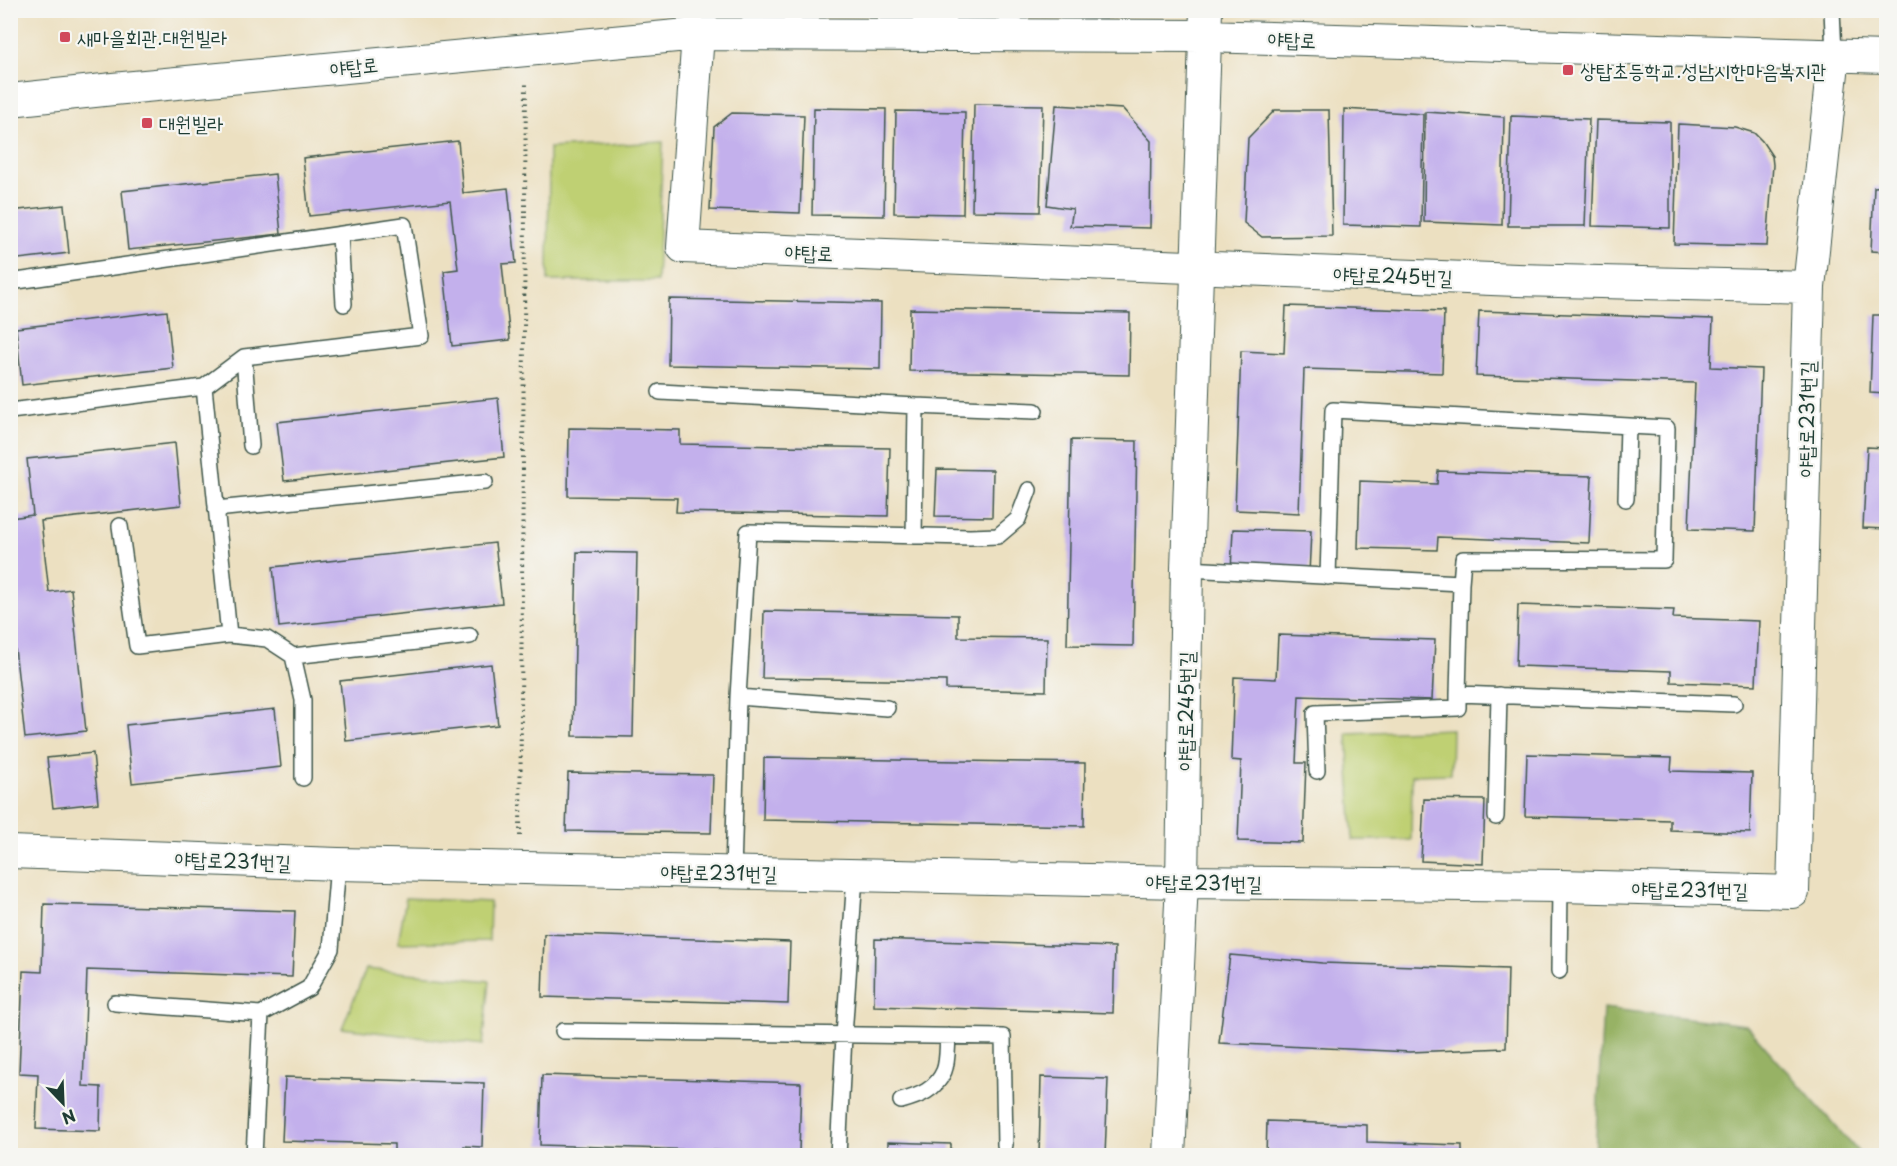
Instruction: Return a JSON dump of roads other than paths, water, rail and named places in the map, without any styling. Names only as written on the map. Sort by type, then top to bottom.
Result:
[{"type":"street","name":"야탑로","points":[[10,100],[698,34],[1205,23],[1887,57]]},
{"type":"street","name":"야탑로245번길","points":[[1169,1155],[1182,882],[1187,569],[1205,23]]},
{"type":"street","name":"야탑로","points":[[698,34],[683,248],[897,255]]},
{"type":"street","name":"야탑로231번길","points":[[10,852],[338,864],[855,876],[1560,886],[1793,892],[1809,287],[1834,54]]},
{"type":"street","name":"야탑로245번길","points":[[897,255],[1517,280],[1809,287]]},
{"type":"lane","points":[[1832,10],[1834,54]]},
{"type":"lane","points":[[10,282],[404,225],[421,336],[244,357],[204,387],[10,411]]},
{"type":"lane","points":[[340,235],[345,304]]},
{"type":"lane","points":[[244,357],[251,446]]},
{"type":"lane","points":[[204,387],[229,635]]},
{"type":"lane","points":[[660,392],[1035,411]]},
{"type":"lane","points":[[914,536],[916,406]]},
{"type":"lane","points":[[1317,771],[1315,713],[1458,708],[1463,559],[1664,560],[1667,428],[1333,410],[1328,577]]},
{"type":"lane","points":[[1626,499],[1628,426]]},
{"type":"lane","points":[[216,509],[485,482]]},
{"type":"lane","points":[[733,873],[738,696],[748,532],[998,536],[1018,519],[1029,490]]},
{"type":"lane","points":[[120,526],[137,646],[229,635],[267,639],[294,656],[470,636]]},
{"type":"lane","points":[[1187,569],[1461,584]]},
{"type":"lane","points":[[294,656],[303,700],[303,778]]},
{"type":"lane","points":[[1458,694],[1734,704]]},
{"type":"lane","points":[[1496,817],[1499,695]]},
{"type":"lane","points":[[738,696],[887,708]]},
{"type":"lane","points":[[115,1003],[261,1014],[309,988],[331,949],[338,864]]},
{"type":"lane","points":[[838,1155],[855,876]]},
{"type":"lane","points":[[1558,971],[1560,886]]},
{"type":"lane","points":[[254,1155],[261,1014]]},
{"type":"lane","points":[[563,1031],[1003,1037],[1005,1145]]},
{"type":"lane","points":[[901,1101],[923,1095],[934,1085],[944,1071],[948,1036]]},
{"type":"place","name":"새마을회관.대원빌라","points":[[65,37]]},
{"type":"place","name":"상탑초등학교.성남시한마음복지관","points":[[1568,70]]},
{"type":"place","name":"대원빌라","points":[[147,123]]}]
